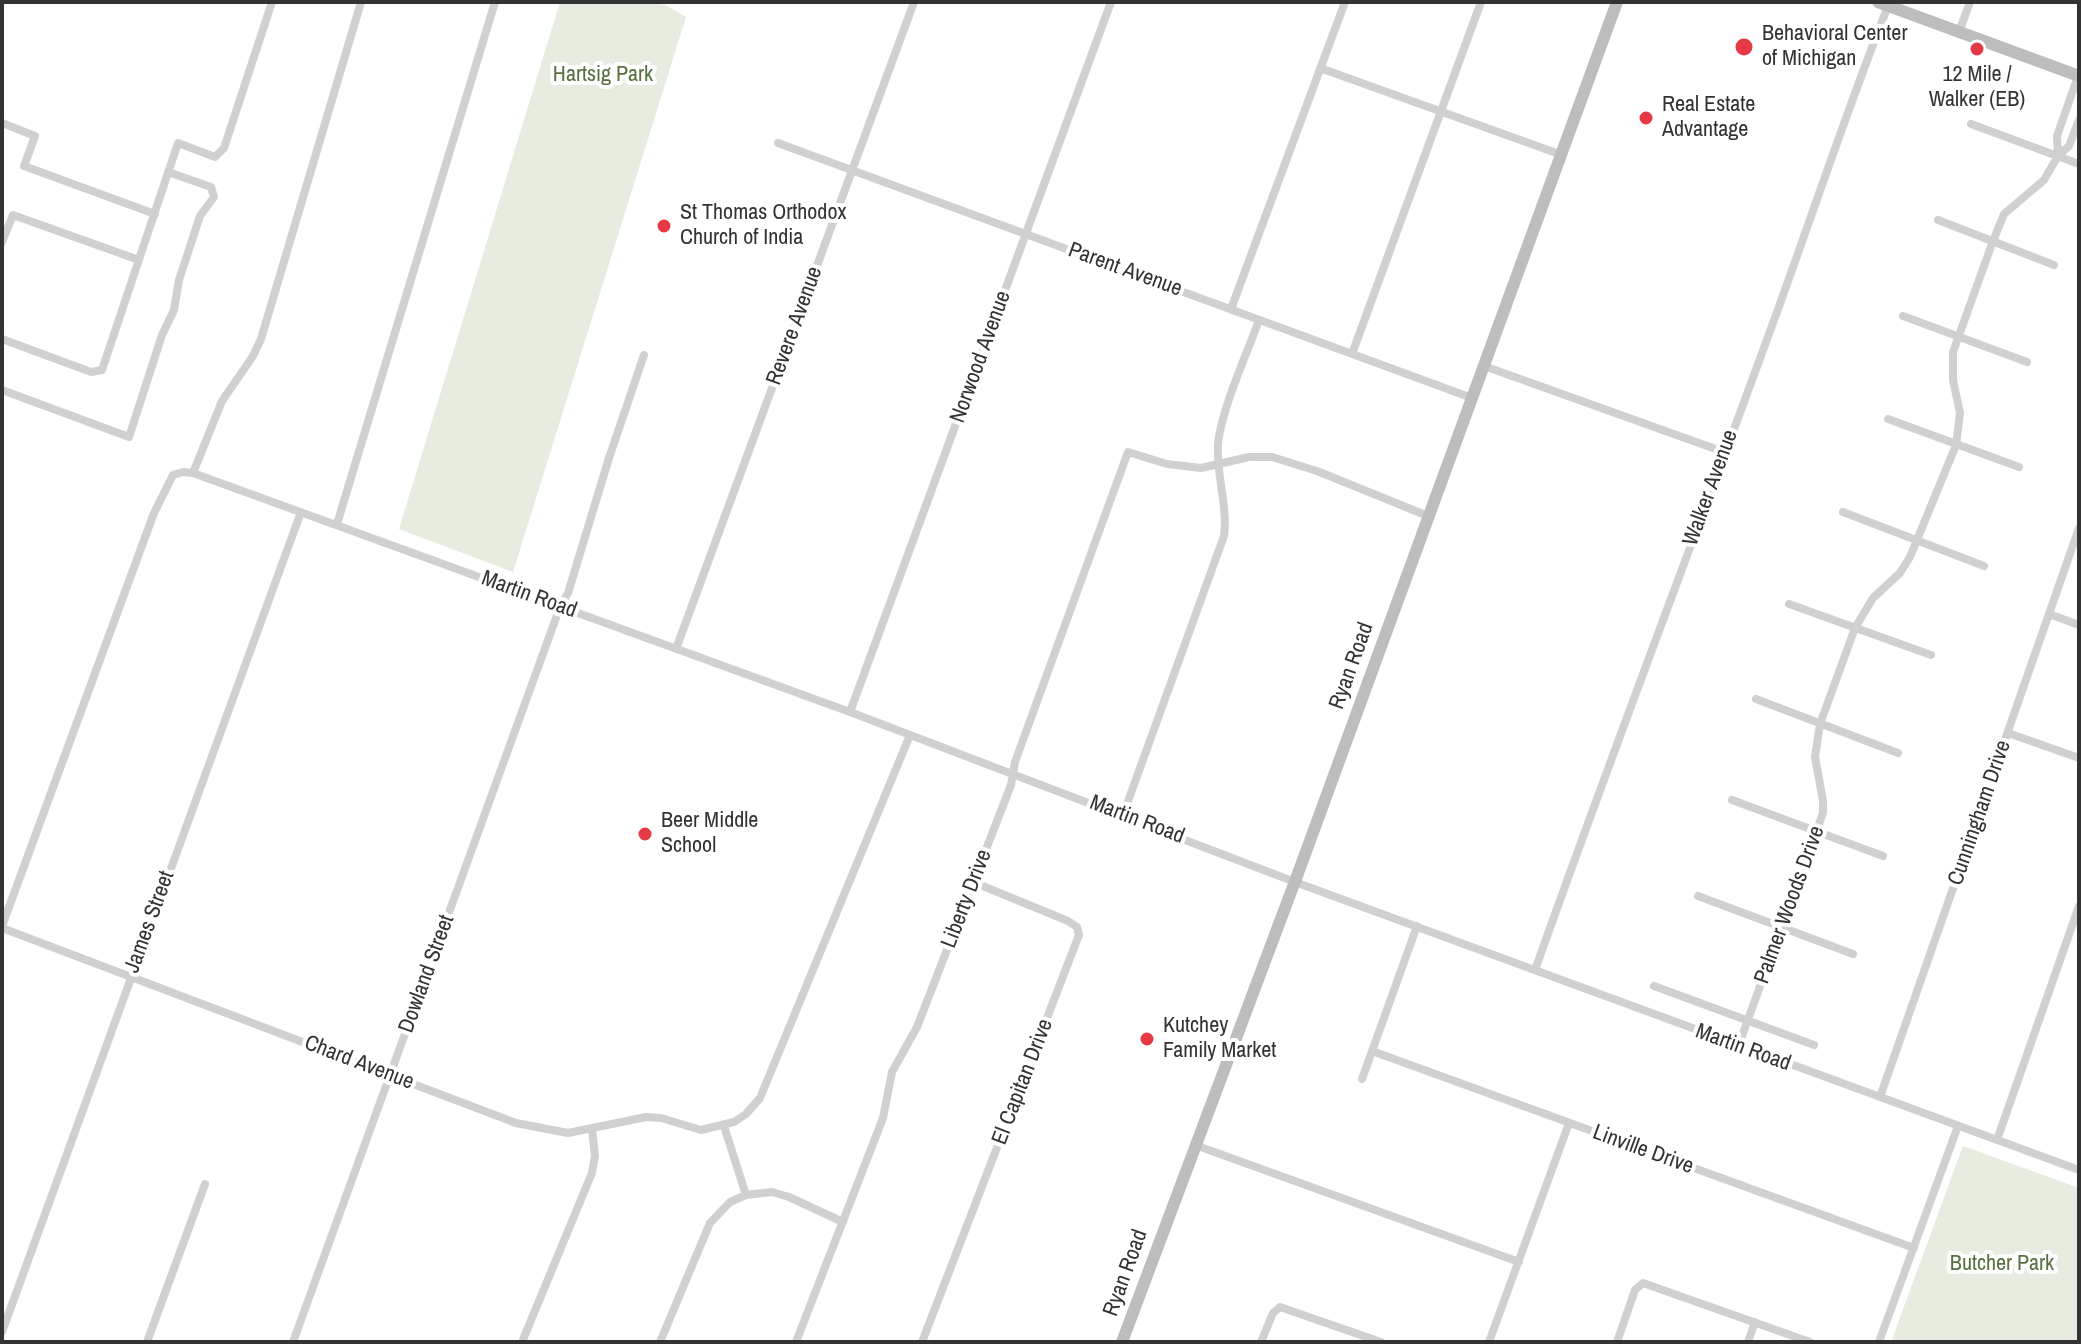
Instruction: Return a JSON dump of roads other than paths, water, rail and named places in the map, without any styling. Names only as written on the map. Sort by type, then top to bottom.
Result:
[{"type":"main road","name":"Ryan Road","points":[[1122,1342],[1295,882],[1617,2]]},
{"type":"main road","points":[[1883,4],[2079,76]]},
{"type":"street","points":[[100,372],[178,143],[211,156],[220,150],[271,2]]},
{"type":"street","points":[[2,927],[154,513],[173,475],[193,473],[222,401],[261,339],[361,2]]},
{"type":"street","points":[[337,524],[495,2]]},
{"type":"street","name":"Revere Avenue","points":[[676,649],[914,2]]},
{"type":"street","name":"Norwood Avenue","points":[[850,712],[1111,2]]},
{"type":"street","points":[[1231,309],[1345,2]]},
{"type":"street","points":[[1352,354],[1481,2]]},
{"type":"street","points":[[1959,32],[1970,2]]},
{"type":"street","name":"Walker Avenue","points":[[1535,970],[1777,312],[1883,4]]},
{"type":"street","points":[[1320,68],[1562,155]]},
{"type":"street","name":"Palmer Woods Drive","points":[[2058,156],[2057,136],[2079,76]]},
{"type":"street","name":"Palmer Woods Drive","points":[[1738,1047],[1817,832],[1823,801],[1815,757],[1820,724],[1855,628],[1873,598],[1900,573],[1918,542],[1956,445],[1960,413],[1952,366],[1958,337],[1993,241],[2004,214],[2044,180],[2058,156],[2069,146],[2079,120]]},
{"type":"street","points":[[2,123],[35,136],[24,166],[155,214]]},
{"type":"street","points":[[1971,124],[2079,164]]},
{"type":"street","name":"Parent Avenue","points":[[778,143],[1472,398]]},
{"type":"street","points":[[2,390],[129,437],[162,335],[171,319],[179,280],[200,216],[214,197],[211,187],[168,172]]},
{"type":"street","points":[[2,242],[13,215],[139,260]]},
{"type":"street","points":[[1938,220],[2054,265]]},
{"type":"street","points":[[1903,316],[2027,362]]},
{"type":"street","points":[[1123,815],[1224,536],[1225,511],[1218,464],[1220,428],[1259,320]]},
{"type":"street","points":[[100,372],[90,372],[2,339],[91,372],[100,372]]},
{"type":"street","name":"Dowland Street","points":[[293,1342],[560,607],[568,593],[644,355]]},
{"type":"street","points":[[1484,366],[1724,452]]},
{"type":"street","points":[[1888,419],[2019,467]]},
{"type":"street","name":"Liberty Drive","points":[[796,1342],[883,1118],[892,1072],[917,1027],[973,882],[1128,452],[1183,468],[1218,464]]},
{"type":"street","points":[[1218,464],[1249,457],[1282,459],[1428,516]]},
{"type":"street","name":"Martin Road","points":[[193,473],[850,712],[1295,882],[2079,1170]]},
{"type":"street","name":"James Street","points":[[2,1332],[301,512]]},
{"type":"street","points":[[1843,512],[1984,566]]},
{"type":"street","name":"Cunningham Drive","points":[[1880,1097],[2079,528]]},
{"type":"street","points":[[1789,604],[1931,655]]},
{"type":"street","points":[[2049,614],[2079,625]]},
{"type":"street","points":[[1756,699],[1898,753]]},
{"type":"street","points":[[2008,733],[2079,758]]},
{"type":"street","points":[[746,1195],[724,1126],[740,1118],[760,1098],[910,735]]},
{"type":"street","points":[[1732,800],[1883,856]]},
{"type":"street","name":"El Capitan Drive","points":[[922,1342],[1079,935],[1077,927],[1068,921],[973,882]]},
{"type":"street","points":[[1698,896],[1853,954]]},
{"type":"street","points":[[1997,1140],[2079,906]]},
{"type":"street","points":[[1362,1079],[1417,926]]},
{"type":"street","name":"Chard Avenue","points":[[2,927],[516,1123],[568,1133],[646,1117],[661,1118],[701,1130],[724,1126]]},
{"type":"street","points":[[1654,986],[1814,1045]]},
{"type":"street","name":"Linville Drive","points":[[1372,1051],[1914,1248]]},
{"type":"street","points":[[1489,1342],[1569,1123]]},
{"type":"street","points":[[1879,1342],[1958,1126]]},
{"type":"street","points":[[522,1342],[592,1173],[595,1156],[592,1129]]},
{"type":"street","points":[[1195,1145],[1519,1262]]},
{"type":"street","points":[[147,1342],[205,1184]]},
{"type":"street","points":[[660,1342],[710,1223],[720,1210],[746,1195],[764,1192],[780,1194],[843,1222]]},
{"type":"street","points":[[1617,1342],[1639,1285],[1648,1284],[1810,1342]]},
{"type":"street","points":[[1261,1342],[1273,1313],[1280,1307],[1381,1342]]},
{"type":"street","points":[[1748,1342],[1755,1322]]},
{"type":"place","name":"Behavioral Center of Michigan","points":[[1744,47]]},
{"type":"place","name":"12 Mile / Walker (EB)","points":[[1977,49]]},
{"type":"place","name":"Real Estate Advantage","points":[[1646,118]]},
{"type":"place","name":"St Thomas Orthodox Church of India","points":[[664,226]]},
{"type":"place","name":"Beer Middle School","points":[[645,834]]},
{"type":"place","name":"Kutchey Family Market","points":[[1147,1039]]},
{"type":"park label","name":"Hartsig Park","points":[[603,75]]},
{"type":"park label","name":"Butcher Park","points":[[2002,1264]]}]
